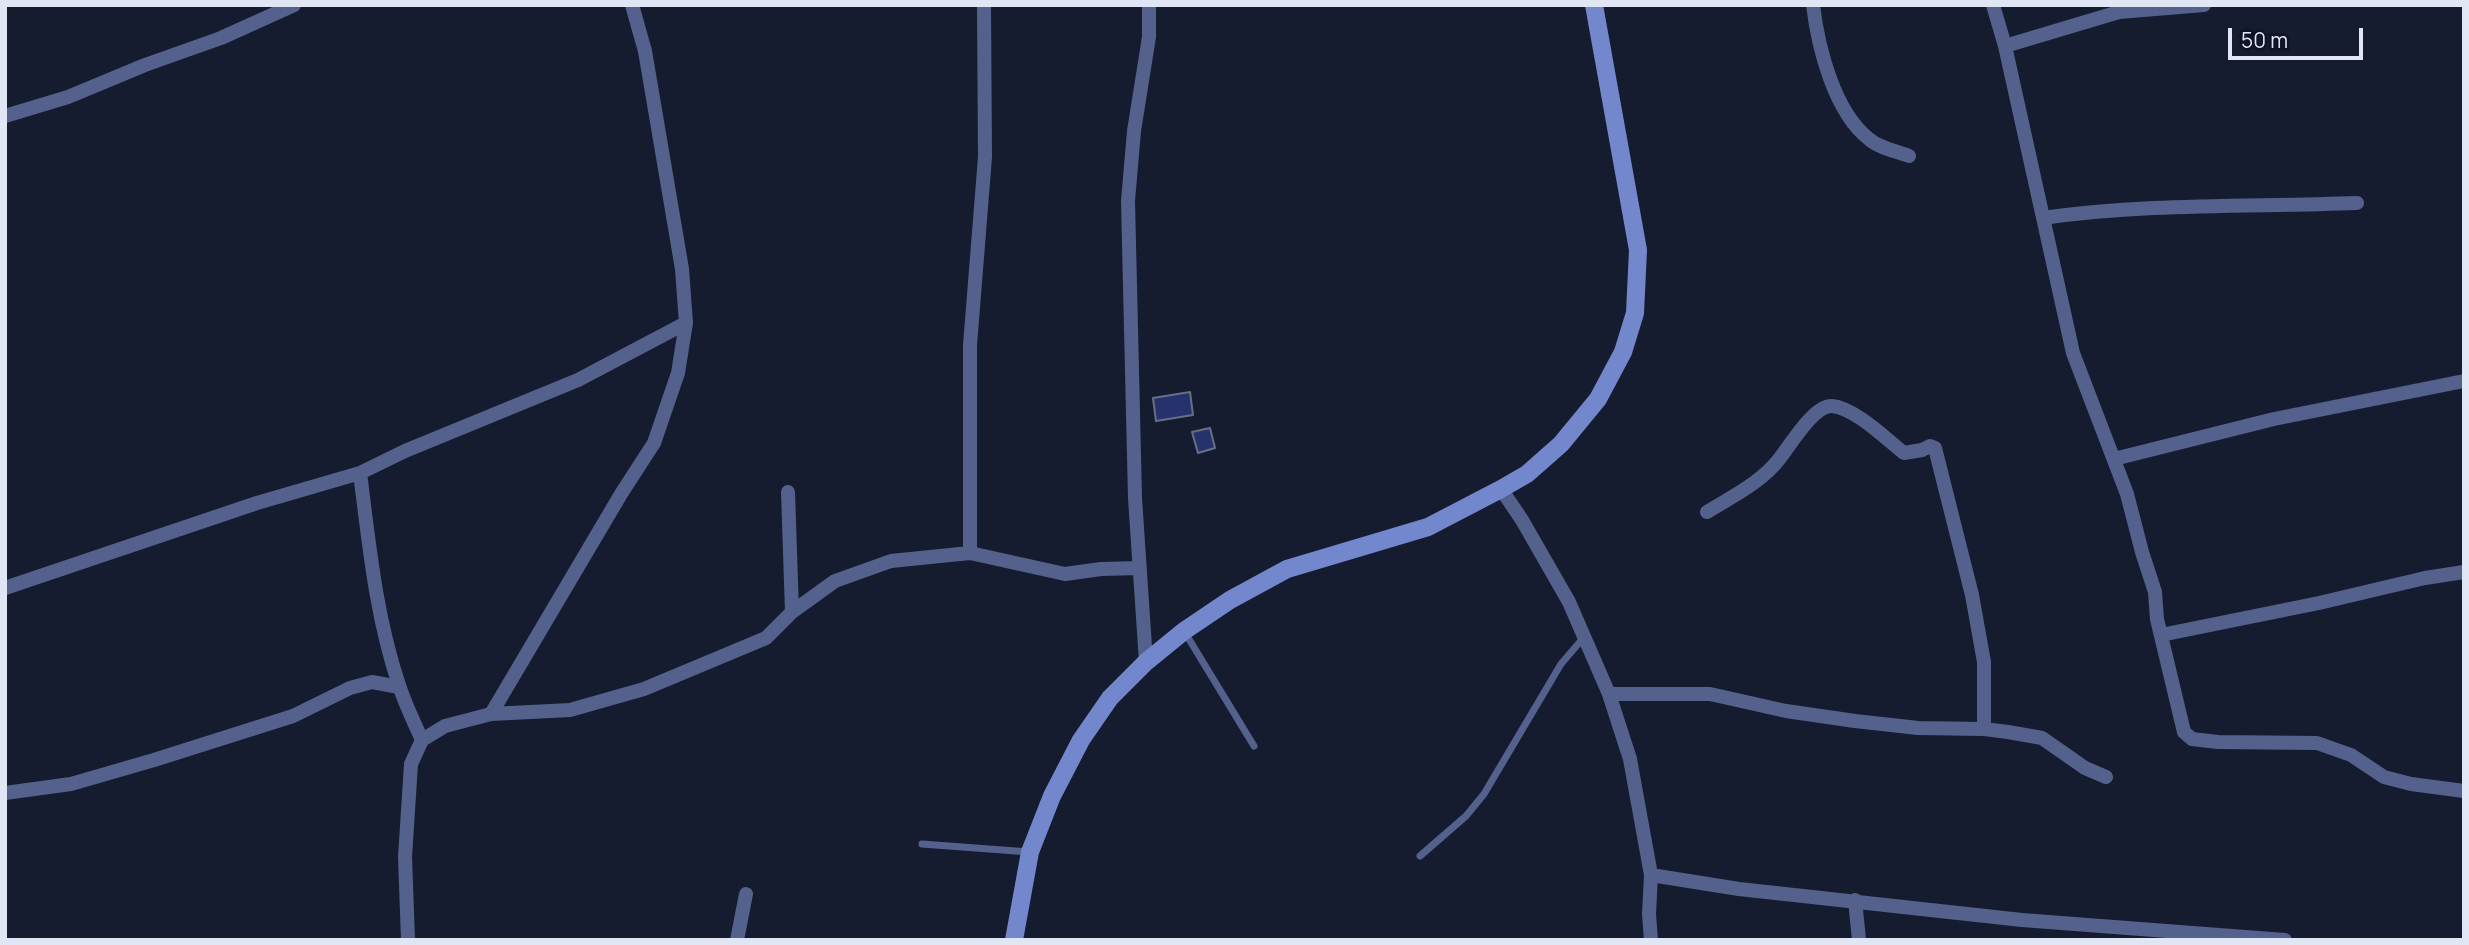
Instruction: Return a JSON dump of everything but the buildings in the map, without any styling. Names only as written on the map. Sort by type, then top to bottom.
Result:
[{"type":"main road","points":[[1014,940],[1030,852],[1052,796],[1081,740],[1110,698],[1146,662],[1184,631],[1230,600],[1287,569],[1428,527],[1527,474],[1561,444],[1598,399],[1623,352],[1636,313],[1638,250],[1594,5]]},
{"type":"street","points":[[5,116],[68,97],[145,65],[221,38],[294,5]]},
{"type":"street","points":[[491,714],[654,443],[678,373],[687,323],[682,269],[645,51],[632,5]]},
{"type":"street","points":[[970,552],[970,345],[985,157],[984,5]]},
{"type":"street","points":[[1146,662],[1139,569],[1128,201],[1134,131],[1149,37],[1149,5]]},
{"type":"street","points":[[1813,5],[1815,22],[1841,105],[1854,125],[1871,141],[1909,156]]},
{"type":"street","points":[[1993,5],[2005,46],[2073,353],[2127,494],[2155,592],[2161,635],[2184,733],[2192,739],[2218,742],[2317,743],[2351,755],[2384,777],[2464,791]]},
{"type":"street","points":[[2005,46],[2119,12],[2204,5]]},
{"type":"street","points":[[2043,218],[2129,210],[2357,203]]},
{"type":"street","points":[[5,588],[257,503],[360,474],[405,451],[578,380],[687,323]]},
{"type":"street","points":[[2115,458],[2274,419],[2464,381]]},
{"type":"street","points":[[1707,512],[1753,484],[1773,468],[1818,409],[1832,406],[1850,412],[1904,453],[1930,446],[1935,448],[1969,582],[1984,662],[1984,729]]},
{"type":"street","points":[[360,474],[374,579],[399,687],[422,740]]},
{"type":"street","points":[[1501,489],[1563,591],[1585,635],[1609,694],[1630,760],[1651,875],[1651,940]]},
{"type":"street","points":[[788,492],[792,612]]},
{"type":"street","points":[[408,940],[405,857],[411,764],[422,740],[445,726],[491,714],[570,710],[644,690],[766,638],[792,612],[835,581],[891,561],[970,552],[1065,574],[1101,569],[1139,569]]},
{"type":"street","points":[[2161,635],[2464,572]]},
{"type":"street","points":[[5,793],[71,784],[167,756],[293,716],[350,688],[372,682],[399,687]]},
{"type":"street","points":[[1609,694],[1710,694],[1786,711],[1855,722],[1918,728],[1984,729],[2042,738],[2085,768],[2106,777]]},
{"type":"street","points":[[1651,875],[1739,889],[2022,920],[2285,940]]},
{"type":"street","points":[[737,940],[746,894]]},
{"type":"street","points":[[1855,900],[1859,940]]},
{"type":"lane","points":[[1184,631],[1254,746]]},
{"type":"lane","points":[[1420,856],[1466,816],[1484,794],[1561,664],[1585,635]]},
{"type":"lane","points":[[922,845],[1030,852]]}]
